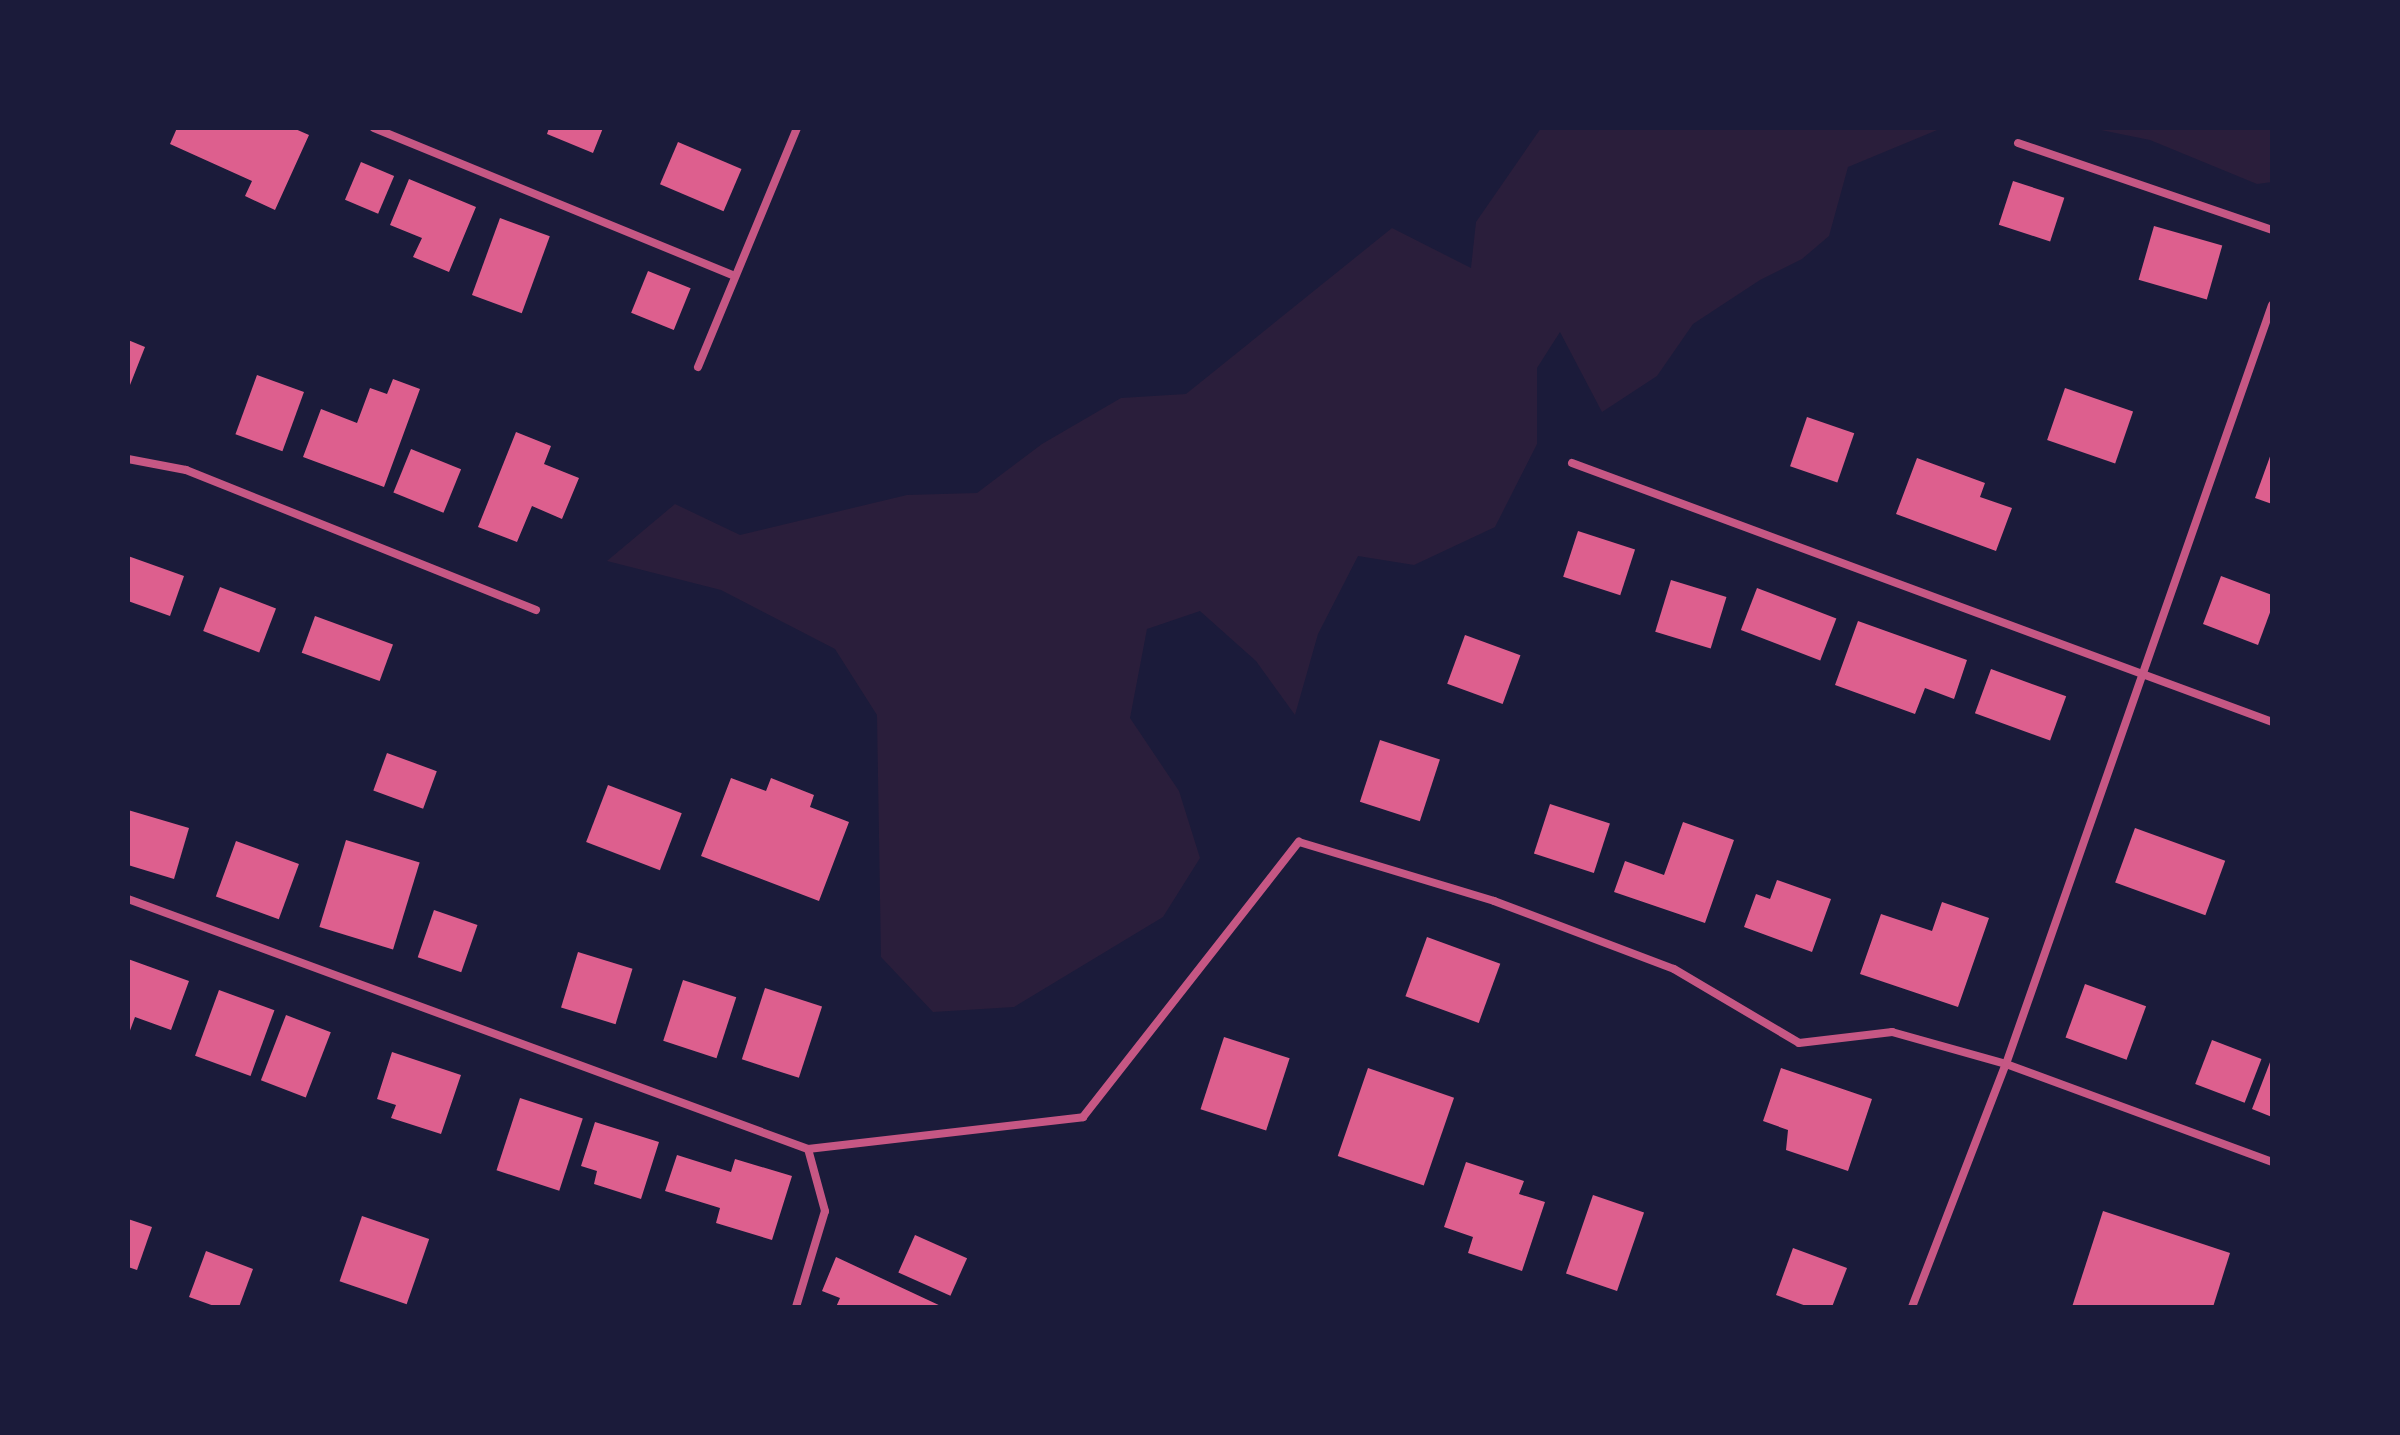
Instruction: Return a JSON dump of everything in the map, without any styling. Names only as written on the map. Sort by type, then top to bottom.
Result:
[{"type":"street","points":[[374,128],[733,275]]},
{"type":"street","points":[[698,367],[733,275],[797,128]]},
{"type":"street","points":[[2018,143],[2272,230]]},
{"type":"street","points":[[1912,1307],[2006,1064],[2272,305]]},
{"type":"street","points":[[128,459],[186,470],[536,610]]},
{"type":"street","points":[[1572,463],[2140,676],[2272,722]]},
{"type":"street","points":[[128,899],[808,1149],[1083,1117],[1299,842],[1494,901],[1674,969],[1799,1043],[1892,1032],[2006,1064],[2272,1162]]},
{"type":"street","points":[[796,1307],[825,1211],[808,1149]]},
{"type":"shaded area","points":[[1541,128],[1942,128],[1848,167],[1829,236],[1802,259],[1760,280],[1693,324],[1657,376],[1602,412],[1560,332],[1537,368],[1537,444],[1495,527],[1414,565],[1358,556],[1318,634],[1295,715],[1256,661],[1200,611],[1147,629],[1130,718],[1179,791],[1200,858],[1163,917],[1014,1007],[933,1012],[881,957],[877,715],[835,649],[721,590],[607,561],[675,504],[740,535],[907,495],[977,493],[1042,444],[1121,398],[1186,394],[1392,228],[1471,268],[1476,222]]},
{"type":"shaded area","points":[[2091,128],[2272,128],[2272,182],[2257,184],[2150,140]]},
{"type":"building","points":[[177,128],[293,128],[309,135],[275,210],[245,196],[252,181],[170,144]]},
{"type":"building","points":[[549,128],[603,128],[593,153],[547,134]]},
{"type":"building","points":[[678,142],[742,169],[724,211],[660,184]]},
{"type":"building","points":[[361,162],[394,176],[378,214],[345,200]]},
{"type":"building","points":[[409,179],[476,207],[449,272],[413,257],[422,238],[390,225]]},
{"type":"building","points":[[2013,181],[2064,198],[2050,241],[1999,225]]},
{"type":"building","points":[[500,218],[550,236],[522,313],[472,295]]},
{"type":"building","points":[[2154,226],[2222,246],[2207,299],[2139,280]]},
{"type":"building","points":[[648,271],[691,288],[674,330],[631,313]]},
{"type":"building","points":[[128,340],[145,347],[128,390]]},
{"type":"building","points":[[257,375],[304,392],[282,451],[235,434]]},
{"type":"building","points":[[393,379],[420,389],[384,487],[303,457],[321,409],[357,423],[370,388],[387,394]]},
{"type":"building","points":[[2065,388],[2133,411],[2115,463],[2047,440]]},
{"type":"building","points":[[1807,417],[1854,433],[1837,482],[1790,466]]},
{"type":"building","points":[[516,432],[551,446],[544,464],[579,478],[562,519],[532,506],[517,542],[478,527]]},
{"type":"building","points":[[411,449],[461,469],[443,513],[393,493]]},
{"type":"building","points":[[2272,451],[2272,504],[2255,498]]},
{"type":"building","points":[[1917,458],[1985,483],[1980,497],[2012,508],[1996,551],[1896,514]]},
{"type":"building","points":[[1578,531],[1635,550],[1620,595],[1563,577]]},
{"type":"building","points":[[128,556],[184,576],[170,616],[128,601]]},
{"type":"building","points":[[2221,576],[2272,595],[2272,607],[2258,645],[2203,624]]},
{"type":"building","points":[[1671,580],[1726,597],[1711,649],[1655,632]]},
{"type":"building","points":[[220,587],[276,609],[259,652],[203,631]]},
{"type":"building","points":[[1757,588],[1836,618],[1820,660],[1741,630]]},
{"type":"building","points":[[315,616],[393,644],[380,681],[302,653]]},
{"type":"building","points":[[1858,621],[1967,660],[1954,699],[1925,688],[1915,714],[1835,685]]},
{"type":"building","points":[[1465,635],[1520,655],[1503,704],[1447,684]]},
{"type":"building","points":[[1991,669],[2066,696],[2050,741],[1975,713]]},
{"type":"building","points":[[1380,740],[1440,759],[1420,821],[1360,802]]},
{"type":"building","points":[[387,753],[437,771],[423,809],[373,791]]},
{"type":"building","points":[[731,778],[766,791],[771,778],[814,795],[810,807],[849,822],[819,901],[701,856]]},
{"type":"building","points":[[608,785],[682,813],[660,870],[586,842]]},
{"type":"building","points":[[1550,804],[1610,823],[1594,873],[1534,853]]},
{"type":"building","points":[[128,810],[189,828],[174,879],[128,865]]},
{"type":"building","points":[[1683,822],[1734,840],[1705,923],[1614,892],[1625,861],[1664,875]]},
{"type":"building","points":[[2135,828],[2225,861],[2205,915],[2115,883]]},
{"type":"building","points":[[346,840],[420,863],[393,950],[319,927]]},
{"type":"building","points":[[236,841],[299,864],[279,919],[216,896]]},
{"type":"building","points":[[1777,880],[1831,899],[1812,952],[1744,927],[1756,894],[1770,899]]},
{"type":"building","points":[[1942,902],[1989,918],[1958,1007],[1860,974],[1881,914],[1932,931]]},
{"type":"building","points":[[434,910],[477,925],[461,972],[418,957]]},
{"type":"building","points":[[1427,937],[1500,964],[1479,1023],[1405,996]]},
{"type":"building","points":[[578,952],[633,969],[616,1024],[561,1007]]},
{"type":"building","points":[[128,959],[189,981],[171,1030],[135,1017],[128,1036]]},
{"type":"building","points":[[683,980],[736,997],[716,1058],[663,1041]]},
{"type":"building","points":[[2085,984],[2146,1006],[2127,1060],[2066,1038]]},
{"type":"building","points":[[765,988],[822,1007],[799,1078],[742,1059]]},
{"type":"building","points":[[219,990],[274,1010],[251,1076],[195,1056]]},
{"type":"building","points":[[286,1015],[331,1032],[306,1098],[261,1080]]},
{"type":"building","points":[[1224,1037],[1290,1058],[1266,1131],[1201,1109]]},
{"type":"building","points":[[2212,1040],[2261,1059],[2245,1103],[2195,1084]]},
{"type":"building","points":[[392,1052],[461,1075],[441,1134],[391,1118],[396,1105],[377,1099]]},
{"type":"building","points":[[2272,1057],[2272,1117],[2252,1109]]},
{"type":"building","points":[[1368,1068],[1454,1098],[1424,1186],[1338,1156]]},
{"type":"building","points":[[1781,1068],[1872,1099],[1848,1171],[1786,1150],[1788,1130],[1763,1121]]},
{"type":"building","points":[[520,1098],[583,1118],[559,1191],[497,1170]]},
{"type":"building","points":[[595,1122],[659,1142],[641,1199],[594,1184],[597,1171],[581,1166]]},
{"type":"building","points":[[677,1155],[731,1172],[735,1159],[792,1176],[772,1240],[716,1223],[720,1208],[665,1191]]},
{"type":"building","points":[[1466,1162],[1524,1181],[1519,1194],[1545,1202],[1522,1271],[1468,1253],[1473,1237],[1444,1227]]},
{"type":"building","points":[[1593,1195],[1644,1213],[1617,1291],[1566,1273]]},
{"type":"building","points":[[2103,1211],[2230,1253],[2213,1307],[2072,1307]]},
{"type":"building","points":[[362,1216],[429,1239],[407,1304],[340,1281]]},
{"type":"building","points":[[128,1219],[152,1227],[137,1270],[128,1267]]},
{"type":"building","points":[[915,1235],[967,1258],[950,1296],[898,1272]]},
{"type":"building","points":[[1793,1248],[1847,1268],[1832,1307],[1809,1307],[1776,1295]]},
{"type":"building","points":[[206,1251],[253,1269],[239,1307],[217,1307],[189,1297]]},
{"type":"building","points":[[836,1257],[943,1307],[836,1307],[840,1298],[822,1291]]}]
